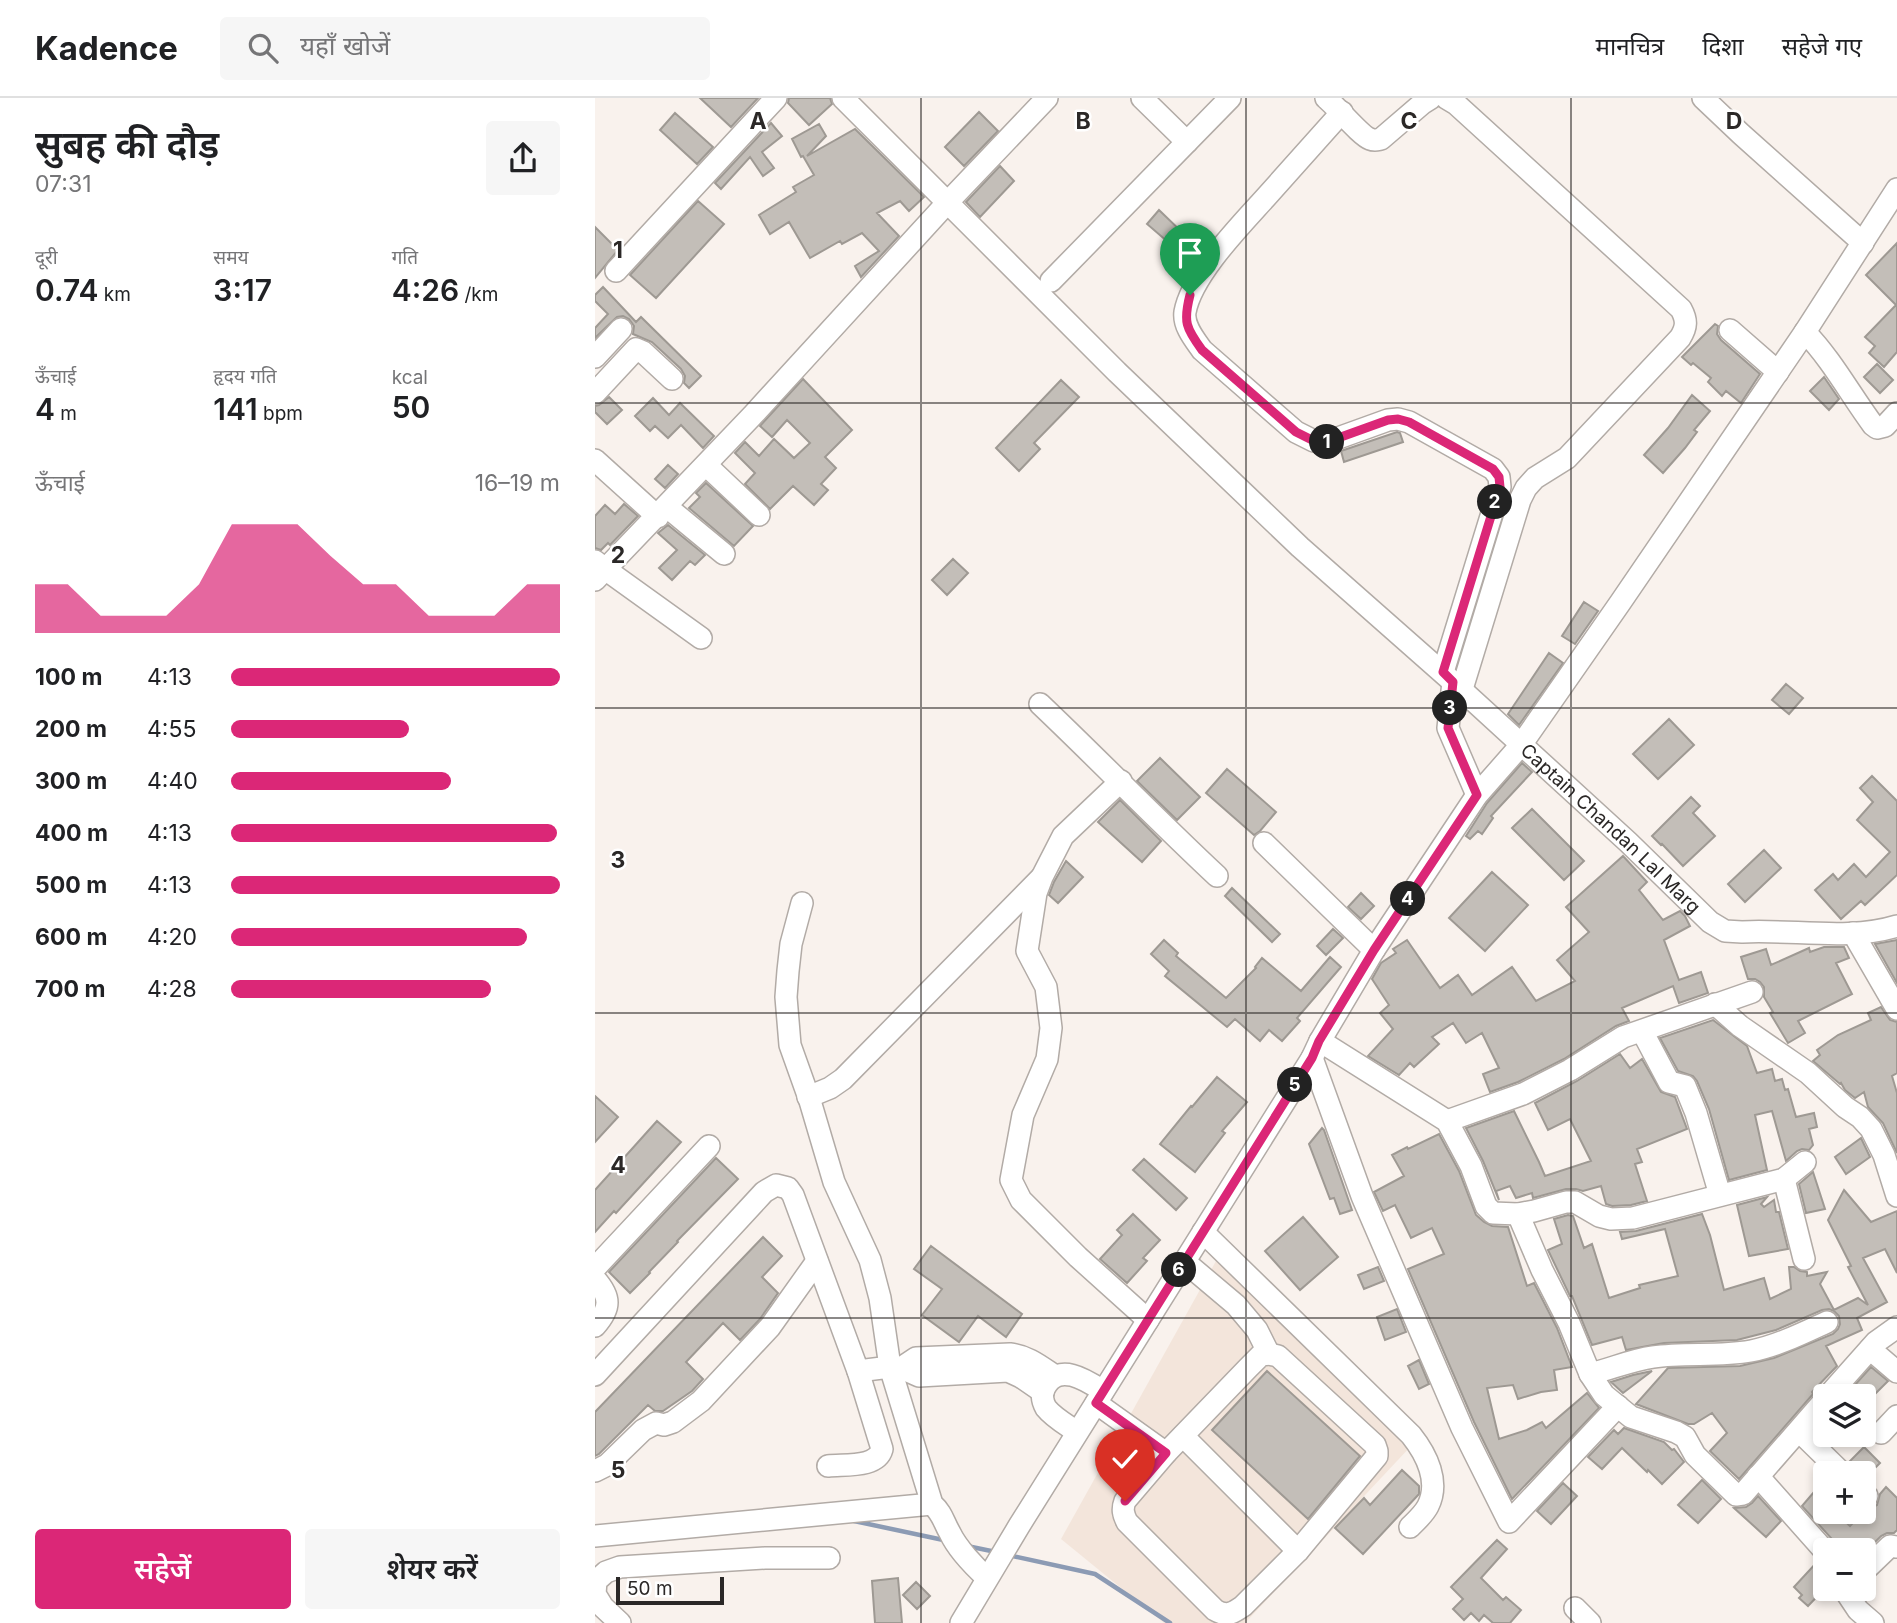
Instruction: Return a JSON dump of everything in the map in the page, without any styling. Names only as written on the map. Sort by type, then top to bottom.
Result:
[{"type":"street","points":[[615,271],[776,98]]},
{"type":"street","points":[[701,638],[598,570],[662,512],[706,466],[1047,98]]},
{"type":"street","points":[[1142,98],[1187,142]]},
{"type":"street","points":[[1051,281],[1230,98]]},
{"type":"street","points":[[1431,98],[1381,139],[1373,140],[1365,137],[1334,105],[1208,266],[1190,295],[1184,316],[1191,335],[1202,350],[1296,432],[1314,441],[1327,442],[1388,420],[1398,419],[1409,422],[1493,469],[1499,477],[1500,487],[1453,681],[1448,728],[1477,795]]},
{"type":"street","points":[[1446,98],[1456,104],[1681,309],[1687,319],[1680,338],[1567,458],[1535,478],[1526,488],[1453,681]]},
{"type":"street","points":[[1703,98],[1863,243]]},
{"type":"street","points":[[857,103],[947,203],[1117,372],[1300,547],[1453,681],[1521,745],[1778,372],[1896,192]]},
{"type":"street","points":[[595,357],[621,329]]},
{"type":"street","points":[[1730,330],[1778,372]]},
{"type":"street","points":[[1805,332],[1827,356],[1873,425],[1877,428],[1885,426],[1897,413]]},
{"type":"street","points":[[595,393],[636,349],[643,352],[672,379]]},
{"type":"street","points":[[595,460],[662,512],[724,554]]},
{"type":"street","points":[[706,466],[759,514]]},
{"type":"street","points":[[1040,704],[1217,876]]},
{"type":"street","name":"Captain Chandan Lal Marg","points":[[967,1620],[992,1570],[1185,1262],[1374,950],[1477,795],[1521,745],[1628,842],[1710,922],[1725,930],[1853,933],[1879,932],[1897,926]]},
{"type":"street","points":[[1121,781],[1063,836],[1036,893],[1027,951],[1045,987],[1051,1028],[1047,1059],[1023,1115],[1011,1180],[1021,1200],[1078,1257],[1148,1320]]},
{"type":"street","points":[[1263,843],[1374,950]]},
{"type":"street","points":[[808,1097],[843,1079],[1042,877]]},
{"type":"street","points":[[802,903],[791,944],[786,997],[790,1045],[834,1182],[870,1259],[932,1504],[940,1512],[956,1543],[992,1570]]},
{"type":"street","points":[[1853,933],[1897,1009]]},
{"type":"street","points":[[1447,1121],[1523,1094],[1570,1070],[1623,1037],[1752,992]]},
{"type":"street","points":[[1715,1004],[1740,1026],[1808,1073],[1860,1117],[1871,1129],[1884,1155],[1897,1196]]},
{"type":"street","points":[[1642,1031],[1669,1082],[1685,1086],[1720,1195]]},
{"type":"street","points":[[1316,1049],[1447,1121],[1471,1166],[1486,1206],[1496,1214],[1518,1214],[1574,1202],[1599,1216],[1611,1219],[1633,1218],[1784,1180],[1805,1162]]},
{"type":"street","points":[[1316,1049],[1362,1196],[1462,1428],[1509,1522],[1618,1406]]},
{"type":"street","points":[[595,1268],[709,1146]]},
{"type":"street","points":[[1784,1180],[1804,1259]]},
{"type":"street","points":[[595,1375],[764,1192],[770,1187],[782,1185],[793,1195],[882,1448],[881,1453],[871,1462],[828,1466]]},
{"type":"street","points":[[1518,1214],[1590,1374],[1604,1395],[1631,1417],[1685,1437],[1695,1455],[1735,1495],[1743,1494],[1813,1414]]},
{"type":"street","points":[[1203,1232],[1421,1448],[1430,1468],[1434,1492],[1426,1509],[1410,1527]]},
{"type":"street","points":[[595,1471],[607,1465],[643,1430],[656,1423],[674,1422],[701,1401],[770,1327],[817,1261]]},
{"type":"street","points":[[1185,1262],[1236,1305],[1257,1330],[1269,1354]]},
{"type":"street","points":[[595,1279],[603,1288],[608,1304],[605,1313],[595,1325]]},
{"type":"street","points":[[1590,1374],[1650,1357],[1680,1353],[1710,1355],[1749,1352],[1766,1348],[1827,1322]]},
{"type":"street","points":[[1839,1384],[1876,1342],[1897,1327]]},
{"type":"street","points":[[1870,1349],[1897,1372]]},
{"type":"street","points":[[857,1371],[896,1368],[916,1358],[1010,1354],[1031,1360],[1049,1384]]},
{"type":"street","points":[[1269,1354],[1278,1356],[1375,1445],[1377,1451],[1375,1460],[1298,1552],[1243,1606],[1226,1615],[1215,1610],[1127,1522],[1123,1513],[1125,1501],[1166,1453],[1261,1355],[1269,1354]]},
{"type":"street","points":[[1077,1432],[1053,1416],[1043,1401],[1049,1384],[1061,1374],[1085,1380],[1100,1397],[1166,1453]]},
{"type":"street","points":[[1881,1433],[1897,1416]]},
{"type":"street","points":[[1798,1431],[1829,1461]]},
{"type":"street","points":[[1183,1436],[1298,1552]]},
{"type":"street","points":[[1758,1476],[1813,1538]]},
{"type":"street","points":[[595,1536],[932,1504]]},
{"type":"street","points":[[1876,1559],[1890,1546],[1897,1547]]},
{"type":"street","points":[[620,1623],[603,1607],[595,1594],[596,1581],[607,1572],[620,1567],[765,1558],[829,1558]]},
{"type":"street","points":[[1851,1601],[1873,1623]]},
{"type":"shaded area","points":[[1216,1261],[1412,1445],[1245,1623],[1164,1623],[1061,1539]]},
{"type":"building","points":[[700,98],[758,98],[731,127]]},
{"type":"building","points":[[789,98],[830,98],[832,104],[809,125],[788,103]]},
{"type":"building","points":[[979,112],[998,131],[964,166],[945,147]]},
{"type":"building","points":[[675,113],[713,147],[697,164],[660,130]]},
{"type":"building","points":[[771,123],[782,136],[762,152],[774,168],[763,176],[750,157],[721,189],[715,183]]},
{"type":"building","points":[[819,124],[826,136],[807,156],[855,129],[924,197],[909,211],[900,201],[877,213],[899,236],[861,277],[855,266],[879,251],[862,233],[842,244],[840,241],[810,258],[789,222],[770,234],[759,215],[796,192],[793,187],[814,175],[792,139]]},
{"type":"building","points":[[1000,166],[1014,181],[980,217],[966,202]]},
{"type":"building","points":[[698,201],[724,224],[656,298],[630,275]]},
{"type":"building","points":[[1159,210],[1185,235],[1175,248],[1147,224]]},
{"type":"building","points":[[595,227],[618,250],[595,278]]},
{"type":"building","points":[[1897,243],[1897,352],[1884,367],[1869,353],[1875,346],[1865,337],[1896,305],[1866,275]]},
{"type":"building","points":[[603,287],[636,322],[641,317],[701,376],[689,388],[684,383],[685,376],[681,369],[652,342],[633,334],[634,326],[629,319],[617,317],[595,338],[595,328],[608,314],[595,301],[595,295]]},
{"type":"building","points":[[1715,324],[1718,326],[1717,334],[1721,340],[1760,374],[1741,403],[1726,391],[1722,396],[1708,382],[1711,378],[1682,357]]},
{"type":"building","points":[[1877,364],[1893,380],[1880,393],[1864,377]]},
{"type":"building","points":[[1824,377],[1839,399],[1829,410],[1810,391]]},
{"type":"building","points":[[803,379],[852,430],[825,457],[836,468],[821,484],[828,490],[814,505],[793,486],[770,509],[745,484],[755,473],[735,453],[745,442],[759,456],[774,439],[794,458],[810,443],[787,420],[772,437],[760,426]]},
{"type":"building","points":[[1061,380],[1079,397],[1034,443],[1040,449],[1019,471],[996,448]]},
{"type":"building","points":[[1692,395],[1710,411],[1694,430],[1697,432],[1685,448],[1663,473],[1644,455]]},
{"type":"building","points":[[609,397],[622,410],[607,424],[595,412],[595,406]]},
{"type":"building","points":[[653,398],[669,415],[680,403],[714,436],[703,448],[681,425],[668,438],[655,426],[650,431],[635,416]]},
{"type":"building","points":[[1397,432],[1403,442],[1344,462],[1341,451]]},
{"type":"building","points":[[668,465],[678,474],[665,488],[655,479]]},
{"type":"building","points":[[706,483],[753,526],[734,546],[689,508],[700,497],[696,493]]},
{"type":"building","points":[[624,504],[638,516],[610,545],[608,543],[601,550],[595,548],[595,516],[605,505],[615,514]]},
{"type":"building","points":[[668,525],[705,555],[695,565],[690,561],[672,580],[659,568],[677,550],[658,533]]},
{"type":"building","points":[[953,559],[968,573],[947,595],[932,580]]},
{"type":"building","points":[[1584,602],[1598,611],[1575,644],[1562,636]]},
{"type":"building","points":[[1549,653],[1563,663],[1519,725],[1508,714]]},
{"type":"building","points":[[1786,684],[1803,698],[1789,714],[1772,700]]},
{"type":"building","points":[[1669,719],[1694,745],[1658,779],[1633,754]]},
{"type":"building","points":[[1160,758],[1200,797],[1177,820],[1137,781]]},
{"type":"building","points":[[1522,763],[1532,772],[1491,816],[1493,818],[1482,834],[1478,831],[1470,839],[1466,836],[1487,803]]},
{"type":"building","points":[[1227,769],[1276,812],[1254,835],[1206,793]]},
{"type":"building","points":[[1872,776],[1897,801],[1897,875],[1865,905],[1861,901],[1841,919],[1815,890],[1833,874],[1838,880],[1854,864],[1866,877],[1890,852],[1857,820],[1873,802],[1860,788]]},
{"type":"building","points":[[1691,797],[1700,806],[1693,813],[1715,836],[1683,866],[1652,836]]},
{"type":"building","points":[[1120,800],[1161,841],[1142,862],[1098,822]]},
{"type":"building","points":[[1532,809],[1584,861],[1564,880],[1512,828]]},
{"type":"building","points":[[1764,850],[1781,868],[1745,902],[1728,884]]},
{"type":"building","points":[[1623,856],[1647,882],[1639,890],[1663,920],[1680,911],[1685,916],[1690,926],[1664,940],[1679,980],[1701,972],[1708,993],[1679,1003],[1673,986],[1622,1008],[1629,1021],[1616,1026],[1564,1059],[1518,1082],[1490,1092],[1483,1074],[1499,1068],[1482,1033],[1466,1043],[1453,1023],[1432,1037],[1439,1044],[1414,1067],[1410,1063],[1399,1075],[1368,1056],[1393,1029],[1380,1013],[1389,1005],[1372,979],[1381,963],[1396,953],[1393,949],[1407,940],[1440,988],[1458,975],[1472,995],[1512,967],[1536,1001],[1575,981],[1557,960],[1589,932],[1566,907]]},
{"type":"building","points":[[1066,861],[1083,877],[1058,903],[1049,895]]},
{"type":"building","points":[[1492,872],[1528,905],[1485,951],[1449,918]]},
{"type":"building","points":[[1232,888],[1280,934],[1272,942],[1225,896]]},
{"type":"building","points":[[1361,893],[1374,906],[1361,919],[1348,907]]},
{"type":"building","points":[[1333,929],[1343,938],[1326,955],[1317,946]]},
{"type":"building","points":[[1164,940],[1178,953],[1176,956],[1226,998],[1256,968],[1262,958],[1301,991],[1330,957],[1341,967],[1297,1018],[1300,1021],[1282,1041],[1269,1030],[1260,1041],[1235,1019],[1227,1027],[1165,976],[1169,971],[1151,954]]},
{"type":"building","points":[[1897,940],[1897,983],[1875,944]]},
{"type":"building","points":[[1824,947],[1844,947],[1849,958],[1836,963],[1852,994],[1798,1021],[1805,1033],[1788,1043],[1770,1013],[1773,1012],[1764,997],[1764,987],[1755,979],[1748,979],[1741,957],[1766,949],[1771,965],[1809,948],[1810,952]]},
{"type":"building","points":[[1881,1007],[1890,1020],[1897,1022],[1897,1073],[1892,1076],[1897,1093],[1897,1153],[1883,1123],[1868,1107],[1864,1092],[1855,1098],[1813,1061],[1820,1055],[1817,1050],[1838,1035],[1871,1020],[1868,1013]]},
{"type":"building","points":[[1713,1020],[1747,1046],[1757,1073],[1772,1069],[1775,1081],[1782,1079],[1785,1090],[1788,1089],[1796,1117],[1814,1113],[1817,1127],[1809,1129],[1813,1145],[1809,1150],[1797,1151],[1786,1161],[1772,1111],[1755,1115],[1767,1170],[1729,1180],[1709,1109],[1697,1081],[1693,1076],[1678,1071],[1660,1038]]},
{"type":"building","points":[[1620,1054],[1630,1068],[1642,1059],[1661,1092],[1675,1097],[1687,1129],[1637,1149],[1642,1162],[1635,1164],[1647,1201],[1612,1206],[1606,1204],[1601,1186],[1583,1191],[1566,1189],[1533,1198],[1532,1193],[1516,1198],[1510,1186],[1496,1191],[1499,1200],[1466,1128],[1514,1111],[1545,1176],[1591,1161],[1570,1119],[1548,1130],[1535,1103]]},
{"type":"building","points":[[1217,1077],[1247,1102],[1222,1131],[1225,1133],[1195,1172],[1160,1144]]},
{"type":"building","points":[[595,1096],[618,1117],[595,1142]]},
{"type":"building","points":[[657,1121],[681,1142],[595,1232],[595,1190]]},
{"type":"building","points":[[1322,1128],[1352,1210],[1340,1214],[1334,1198],[1330,1199],[1309,1144]]},
{"type":"building","points":[[1439,1134],[1459,1171],[1476,1215],[1492,1226],[1508,1227],[1527,1286],[1534,1283],[1557,1328],[1572,1367],[1554,1370],[1557,1390],[1518,1399],[1513,1385],[1487,1388],[1499,1439],[1542,1422],[1546,1428],[1587,1393],[1599,1408],[1512,1499],[1474,1422],[1408,1269],[1444,1254],[1432,1228],[1411,1238],[1395,1205],[1383,1211],[1374,1192],[1404,1176],[1392,1155]]},
{"type":"building","points":[[1861,1138],[1870,1157],[1846,1174],[1835,1157]]},
{"type":"building","points":[[716,1158],[738,1179],[630,1293],[609,1272]]},
{"type":"building","points":[[1144,1159],[1187,1198],[1176,1210],[1133,1170]]},
{"type":"building","points":[[1813,1172],[1825,1209],[1806,1213],[1799,1184]]},
{"type":"building","points":[[1844,1190],[1871,1222],[1897,1211],[1897,1273],[1885,1249],[1863,1258],[1887,1302],[1857,1318],[1862,1330],[1826,1346],[1837,1366],[1820,1384],[1813,1384],[1813,1394],[1739,1479],[1710,1451],[1727,1433],[1712,1413],[1694,1424],[1688,1424],[1636,1404],[1668,1368],[1740,1366],[1774,1358],[1833,1334],[1840,1324],[1839,1316],[1829,1309],[1822,1310],[1776,1330],[1737,1340],[1664,1343],[1626,1350],[1622,1337],[1592,1345],[1572,1296],[1548,1250],[1562,1244],[1554,1219],[1573,1216],[1584,1248],[1592,1244],[1609,1298],[1640,1288],[1639,1285],[1678,1276],[1665,1229],[1622,1239],[1620,1232],[1636,1231],[1702,1214],[1724,1290],[1764,1278],[1770,1299],[1791,1289],[1789,1267],[1794,1267],[1807,1272],[1807,1276],[1827,1272],[1820,1284],[1834,1310],[1858,1298],[1868,1305],[1828,1220]]},
{"type":"building","points":[[1767,1197],[1761,1204],[1764,1207],[1774,1200],[1788,1249],[1749,1256],[1737,1205]]},
{"type":"building","points":[[1133,1214],[1160,1240],[1143,1258],[1147,1261],[1127,1283],[1100,1259],[1122,1235],[1117,1230]]},
{"type":"building","points":[[1303,1217],[1338,1257],[1300,1290],[1265,1251]]},
{"type":"building","points":[[763,1237],[782,1256],[762,1277],[778,1293],[760,1319],[740,1340],[723,1323],[686,1362],[703,1379],[692,1391],[663,1411],[655,1411],[648,1405],[595,1456],[595,1412]]},
{"type":"building","points":[[931,1246],[1022,1314],[1006,1337],[978,1316],[959,1342],[922,1315],[942,1289],[914,1269]]},
{"type":"building","points":[[1378,1267],[1384,1281],[1364,1289],[1358,1275]]},
{"type":"building","points":[[1397,1309],[1406,1332],[1385,1340],[1377,1317]]},
{"type":"building","points":[[1419,1360],[1429,1384],[1419,1389],[1408,1366]]},
{"type":"building","points":[[1871,1367],[1888,1381],[1876,1393],[1876,1384],[1856,1384]]},
{"type":"building","points":[[1267,1371],[1360,1456],[1308,1519],[1212,1430]]},
{"type":"building","points":[[1652,1371],[1623,1393],[1611,1382],[1633,1375]]},
{"type":"building","points":[[1624,1428],[1664,1442],[1674,1449],[1684,1462],[1662,1484],[1622,1448],[1602,1469],[1588,1457],[1614,1430],[1618,1434]]},
{"type":"building","points":[[1864,1447],[1880,1463],[1876,1467],[1876,1461],[1850,1461]]},
{"type":"building","points":[[1402,1470],[1419,1486],[1419,1494],[1363,1554],[1335,1528],[1364,1498],[1370,1505]]},
{"type":"building","points":[[1702,1480],[1721,1499],[1698,1523],[1678,1505]]},
{"type":"building","points":[[1563,1483],[1577,1496],[1551,1524],[1537,1511]]},
{"type":"building","points":[[1886,1487],[1897,1498],[1897,1530],[1894,1533],[1887,1533],[1876,1541],[1876,1538],[1831,1538],[1818,1524],[1876,1524],[1876,1506]]},
{"type":"building","points":[[1813,1493],[1813,1518],[1802,1506]]},
{"type":"building","points":[[1758,1496],[1781,1521],[1766,1537],[1734,1508],[1746,1507]]},
{"type":"building","points":[[1497,1540],[1507,1549],[1481,1578],[1503,1600],[1506,1597],[1521,1610],[1510,1623],[1493,1623],[1484,1615],[1479,1621],[1471,1613],[1464,1620],[1453,1609],[1463,1599],[1451,1587]]},
{"type":"building","points":[[1813,1566],[1813,1601],[1808,1606],[1799,1598],[1802,1595],[1794,1587]]},
{"type":"building","points":[[898,1578],[902,1623],[875,1623],[872,1581]]},
{"type":"building","points":[[916,1582],[930,1596],[917,1609],[903,1595]]},
{"type":"waterway","points":[[854,1521],[948,1541]]},
{"type":"waterway","points":[[967,1546],[996,1552]]},
{"type":"waterway","points":[[1008,1555],[1095,1574],[1170,1623]]},
{"type":"route","points":[[1125,1501],[1166,1453],[1096,1403],[1312,1058],[1319,1041],[1374,950],[1477,795],[1448,728],[1453,682],[1443,672],[1500,487],[1499,477],[1493,469],[1409,422],[1398,419],[1388,420],[1327,442],[1314,441],[1296,432],[1202,350],[1191,335],[1184,316],[1190,295]]}]
